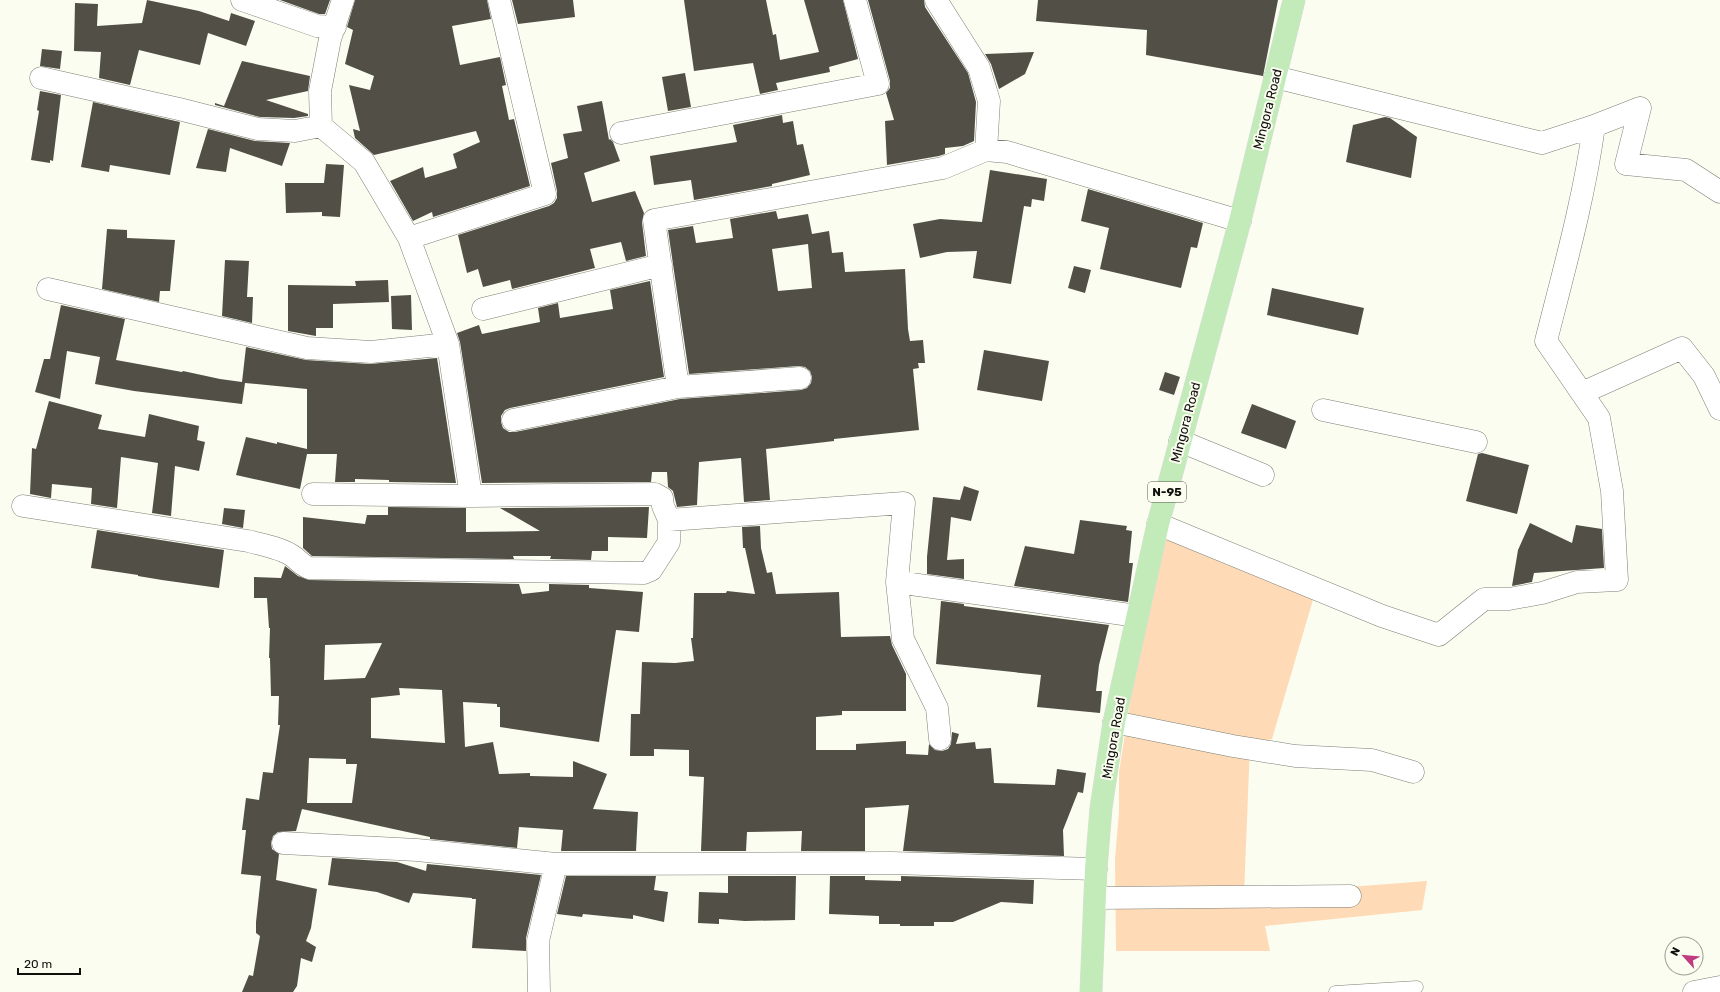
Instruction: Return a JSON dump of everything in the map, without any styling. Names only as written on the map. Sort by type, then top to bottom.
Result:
[{"type":"main road","name":"Mingora Road","points":[[1091,992],[1096,869],[1101,808],[1114,722],[1158,524],[1240,221],[1294,0]]},
{"type":"street","points":[[242,0],[317,26],[335,27]]},
{"type":"street","points":[[343,0],[330,39],[320,91],[321,126],[364,162],[409,238],[448,344],[471,496]]},
{"type":"street","points":[[409,238],[545,194],[499,0]]},
{"type":"street","points":[[621,133],[878,84],[855,0]]},
{"type":"street","points":[[936,0],[979,68],[989,101],[986,150]]},
{"type":"street","points":[[1275,77],[1542,143],[1594,126],[1640,108],[1626,164],[1686,170],[1720,192]]},
{"type":"street","points":[[41,78],[179,109],[258,129],[295,131],[321,126]]},
{"type":"street","points":[[1158,524],[1382,616],[1439,635],[1484,599],[1509,599],[1542,593],[1577,582],[1617,580],[1612,490],[1600,418],[1546,341],[1588,171],[1594,126]]},
{"type":"street","points":[[678,387],[654,220],[943,168],[986,150],[1007,152],[1240,221]]},
{"type":"street","points":[[483,310],[661,266]]},
{"type":"street","points":[[48,289],[307,348],[371,352],[448,344]]},
{"type":"street","points":[[1582,393],[1682,348],[1712,378],[1720,409]]},
{"type":"street","points":[[513,420],[678,387],[800,378]]},
{"type":"street","points":[[1323,410],[1476,442]]},
{"type":"street","points":[[1180,441],[1262,476]]},
{"type":"street","points":[[23,506],[248,541],[274,548],[293,556],[301,564],[309,568],[644,573],[651,570],[669,542],[669,520],[663,506],[662,498],[655,494],[471,496],[313,494]]},
{"type":"street","points":[[669,520],[904,503],[896,582],[903,639],[937,708],[940,739]]},
{"type":"street","points":[[896,582],[1137,616]]},
{"type":"street","points":[[1114,722],[1233,746],[1295,756],[1372,760],[1413,772]]},
{"type":"street","points":[[282,843],[416,850],[556,864],[892,864],[1096,869]]},
{"type":"street","points":[[539,992],[538,941],[556,864]]},
{"type":"street","points":[[1096,898],[1350,896]]},
{"type":"street","points":[[1694,992],[1720,987]]},
{"type":"lane","points":[[1335,992],[1417,987]]},
{"type":"shaded area","points":[[1158,524],[1315,593],[1272,739],[1250,745],[1244,895],[1427,881],[1422,910],[1265,926],[1270,951],[1116,951],[1115,859],[1119,812],[1119,772]]},
{"type":"building","points":[[147,0],[199,11],[229,21],[231,13],[255,21],[246,46],[208,33],[200,65],[139,50],[130,85],[99,78],[101,52],[74,51],[75,3],[98,4],[97,26],[142,23]]},
{"type":"building","points":[[280,0],[330,0],[325,14],[319,14]]},
{"type":"building","points":[[355,0],[487,0],[491,19],[452,26],[460,65],[500,57],[506,85],[502,86],[509,120],[514,119],[530,186],[433,217],[432,212],[413,221],[390,181],[423,167],[425,178],[457,168],[453,154],[480,142],[476,131],[374,155],[355,138],[353,129],[360,131],[349,85],[370,90],[374,76],[345,64],[353,30],[347,27]]},
{"type":"building","points":[[512,0],[573,0],[575,17],[518,24]]},
{"type":"building","points":[[684,0],[766,0],[773,35],[776,34],[780,60],[819,52],[804,0],[843,0],[858,59],[829,67],[830,72],[776,83],[778,90],[760,94],[753,63],[694,71]]},
{"type":"building","points":[[868,0],[924,0],[925,7],[968,73],[976,102],[974,141],[963,146],[945,148],[945,154],[939,156],[887,165],[885,121],[894,120],[886,93],[890,88],[890,81]]},
{"type":"building","points":[[1038,0],[1278,0],[1263,76],[1146,55],[1147,30],[1036,21]]},
{"type":"building","points":[[42,49],[62,51],[60,69],[40,66]]},
{"type":"building","points":[[1034,52],[1025,74],[999,89],[991,64],[985,54]]},
{"type":"building","points":[[242,61],[310,76],[308,91],[266,100],[308,114],[308,116],[294,118],[260,117],[215,105],[215,103],[224,106]]},
{"type":"building","points":[[685,73],[691,107],[668,111],[662,77]]},
{"type":"building","points":[[40,91],[61,95],[53,161],[50,160],[50,163],[31,160],[39,111],[37,110]]},
{"type":"building","points":[[602,101],[609,140],[610,139],[613,142],[620,161],[584,173],[592,202],[635,191],[644,213],[642,222],[646,256],[626,261],[621,242],[590,249],[595,268],[512,289],[510,280],[483,287],[478,269],[467,273],[458,235],[549,206],[554,203],[557,198],[557,191],[551,163],[568,158],[563,134],[582,131],[577,106]]},
{"type":"building","points":[[93,102],[180,122],[170,175],[110,165],[109,172],[81,167]]},
{"type":"building","points":[[782,115],[783,123],[793,121],[797,145],[803,144],[810,175],[772,184],[772,186],[694,200],[691,180],[654,185],[650,156],[737,142],[733,125]]},
{"type":"building","points":[[1385,117],[1390,118],[1417,137],[1411,178],[1346,162],[1353,125]]},
{"type":"building","points":[[208,129],[255,141],[290,143],[282,166],[230,148],[226,172],[196,168]]},
{"type":"building","points":[[326,164],[344,165],[340,217],[322,216],[322,212],[286,213],[285,183],[324,183]]},
{"type":"building","points":[[990,170],[1047,179],[1044,201],[1032,199],[1031,207],[1024,206],[1011,284],[973,278],[977,251],[947,252],[920,258],[913,224],[940,219],[982,222]]},
{"type":"building","points":[[1088,189],[1203,223],[1197,248],[1191,247],[1181,288],[1100,269],[1109,228],[1081,221]]},
{"type":"building","points":[[776,211],[778,219],[808,214],[812,234],[829,231],[832,253],[843,252],[845,272],[905,269],[910,341],[923,340],[925,363],[918,363],[919,368],[913,369],[919,430],[834,439],[834,441],[766,449],[770,500],[744,502],[741,458],[699,462],[697,505],[677,507],[673,491],[668,487],[667,472],[652,472],[651,482],[482,483],[460,342],[457,333],[479,325],[482,334],[540,322],[538,308],[558,303],[560,318],[613,309],[610,290],[650,281],[664,377],[510,408],[505,410],[501,416],[503,428],[509,432],[680,399],[801,390],[807,388],[811,383],[812,377],[810,371],[805,367],[799,366],[689,374],[668,230],[693,226],[696,243],[733,238],[730,219]],"holes":[[[808,244],[812,288],[778,291],[772,249]]]},
{"type":"building","points":[[107,229],[127,230],[127,238],[175,240],[170,291],[160,291],[159,302],[102,289]]},
{"type":"building","points":[[225,260],[249,261],[247,297],[253,297],[252,323],[222,316]]},
{"type":"building","points":[[1074,266],[1091,270],[1085,293],[1068,288]]},
{"type":"building","points":[[388,280],[389,302],[333,304],[333,328],[316,328],[316,336],[288,331],[288,285],[356,286],[355,281]]},
{"type":"building","points":[[1272,288],[1364,308],[1358,335],[1267,315]]},
{"type":"building","points":[[411,295],[412,330],[392,329],[391,296]]},
{"type":"building","points":[[61,305],[125,319],[116,360],[183,371],[220,379],[242,382],[246,347],[306,360],[370,364],[437,358],[456,483],[389,482],[389,480],[355,479],[355,482],[335,482],[337,454],[307,454],[300,489],[236,475],[246,437],[307,449],[307,389],[245,383],[242,404],[134,391],[95,384],[100,357],[67,351],[60,399],[35,392],[44,359],[50,359]]},
{"type":"building","points":[[984,350],[1049,361],[1042,401],[977,390]]},
{"type":"building","points":[[1165,372],[1180,377],[1174,395],[1159,390]]},
{"type":"building","points":[[49,401],[102,415],[98,429],[145,437],[149,414],[199,426],[197,440],[205,442],[199,471],[175,466],[171,516],[152,513],[158,463],[121,457],[117,508],[91,504],[92,488],[52,484],[51,498],[30,494],[32,448],[36,449]]},
{"type":"building","points":[[1252,404],[1296,421],[1286,449],[1241,433]]},
{"type":"building","points":[[1482,453],[1529,465],[1517,514],[1466,501],[1478,454]]},
{"type":"building","points":[[964,486],[979,491],[971,521],[951,517],[947,560],[964,559],[964,579],[927,574],[927,557],[933,497],[960,500]]},
{"type":"building","points":[[388,507],[466,508],[466,532],[540,531],[500,508],[649,507],[647,538],[608,537],[608,551],[592,551],[591,560],[550,559],[551,556],[513,556],[514,559],[312,556],[303,548],[303,517],[365,524],[367,515],[388,515]]},
{"type":"building","points":[[224,508],[245,510],[243,528],[222,524]]},
{"type":"building","points":[[1080,520],[1127,526],[1126,530],[1132,531],[1129,563],[1133,563],[1128,602],[1014,586],[1025,546],[1074,554]]},
{"type":"building","points":[[1530,523],[1572,543],[1576,525],[1602,529],[1604,568],[1534,573],[1532,582],[1512,586],[1518,550]]},
{"type":"building","points":[[760,526],[761,548],[767,573],[772,572],[776,594],[839,592],[841,637],[890,636],[892,645],[906,674],[906,711],[842,711],[842,715],[816,717],[816,750],[856,750],[856,744],[906,741],[906,754],[928,755],[929,744],[935,750],[942,751],[948,749],[951,744],[952,732],[959,734],[956,744],[975,742],[976,749],[991,748],[994,783],[1055,785],[1057,769],[1086,773],[1083,793],[1078,792],[1063,830],[1064,856],[903,851],[909,805],[865,808],[865,851],[801,851],[802,831],[747,832],[746,851],[701,851],[704,777],[689,776],[689,750],[654,749],[654,756],[630,756],[631,714],[640,714],[642,662],[675,663],[694,661],[691,638],[693,638],[694,593],[726,593],[727,591],[755,594],[745,548],[743,548],[742,527]]},
{"type":"building","points":[[97,530],[224,550],[219,588],[91,568]]},
{"type":"building","points":[[285,566],[298,576],[309,580],[519,584],[522,594],[549,591],[549,584],[589,585],[589,588],[643,592],[639,632],[616,630],[599,742],[500,727],[500,707],[497,707],[497,704],[463,702],[465,747],[493,742],[499,774],[530,773],[530,776],[573,777],[573,761],[607,774],[593,809],[638,812],[636,851],[561,851],[563,830],[519,827],[517,848],[430,839],[430,837],[302,809],[296,831],[278,832],[273,836],[271,843],[272,849],[279,854],[276,880],[317,889],[311,928],[306,941],[316,947],[312,962],[301,958],[297,986],[293,992],[242,992],[249,975],[253,976],[260,936],[256,933],[256,922],[261,876],[241,874],[246,830],[242,830],[246,798],[259,800],[263,772],[273,773],[280,725],[278,725],[279,696],[271,696],[269,658],[270,628],[267,598],[254,598],[254,577],[281,578]],"holes":[[[382,643],[365,678],[324,680],[325,645]],[[399,688],[442,690],[445,743],[371,738],[371,698],[400,695]],[[309,758],[346,759],[346,764],[357,764],[352,803],[307,803]]]},
{"type":"building","points":[[941,601],[964,604],[964,606],[1109,625],[1099,665],[1096,691],[1102,691],[1100,713],[1037,707],[1041,675],[936,664]]},
{"type":"building","points":[[332,858],[397,862],[426,871],[427,864],[541,875],[526,938],[526,951],[472,948],[476,899],[413,893],[409,903],[377,892],[328,885]]},
{"type":"building","points":[[566,876],[656,876],[654,890],[668,892],[664,922],[633,915],[633,919],[583,914],[582,917],[557,914]]},
{"type":"building","points":[[728,876],[796,876],[795,920],[745,921],[719,919],[719,924],[698,923],[699,892],[728,893]]},
{"type":"building","points":[[830,876],[865,876],[865,880],[901,881],[901,876],[1034,880],[1033,904],[1001,902],[953,922],[934,922],[934,926],[900,926],[900,924],[879,924],[879,916],[829,914]]}]
